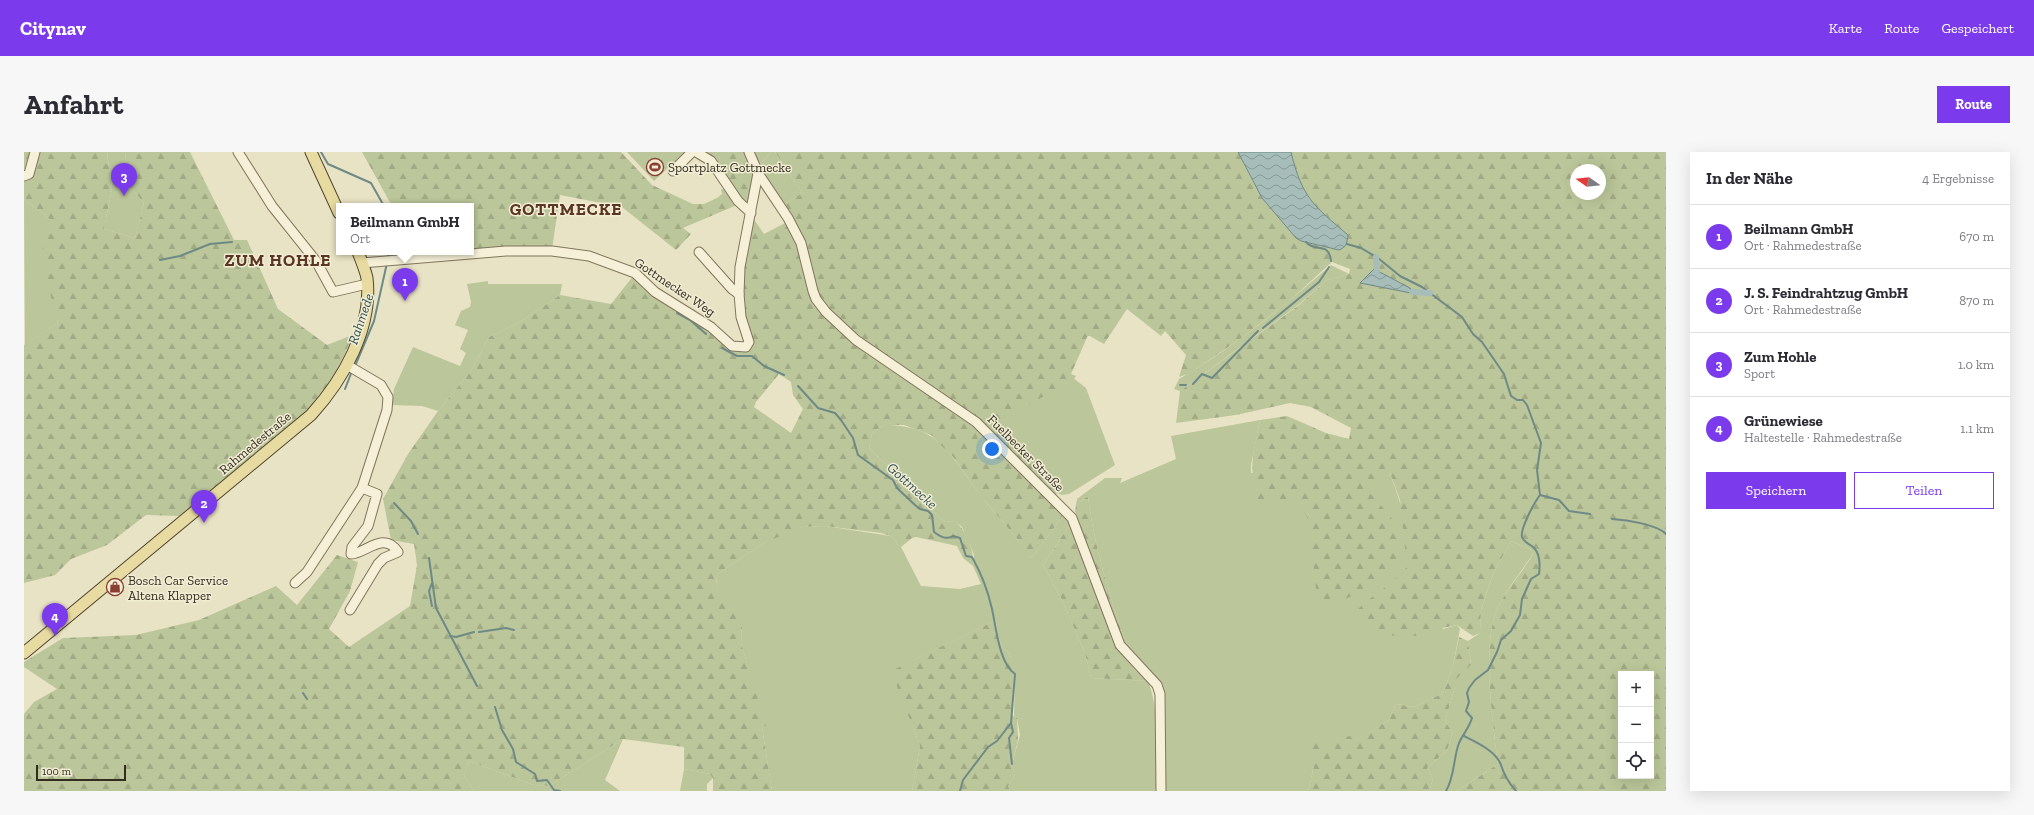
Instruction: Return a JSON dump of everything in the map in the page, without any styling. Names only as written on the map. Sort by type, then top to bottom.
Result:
[{"type":"main road","points":[[311,152],[336,206]]},
{"type":"main road","name":"Rahmedestraße","points":[[24,653],[311,415],[352,369],[367,304],[367,284],[359,255]]},
{"type":"street","points":[[24,176],[29,174],[36,152]]},
{"type":"street","points":[[238,152],[272,206],[316,261],[333,292],[367,284]]},
{"type":"street","points":[[673,171],[692,152]]},
{"type":"street","points":[[696,152],[711,161],[738,201],[751,213]]},
{"type":"street","name":"Fuelbecker Straße","points":[[749,152],[758,173],[788,218],[801,243],[812,291],[826,312],[856,340],[976,422],[1072,518],[1120,645],[1157,686],[1160,694],[1161,791]]},
{"type":"street","name":"Gottmecker Weg","points":[[474,254],[506,251],[552,251],[589,256],[635,273],[655,292],[711,327],[732,346],[746,347],[748,342],[741,317],[739,294],[742,250],[751,213],[758,173]]},
{"type":"street","points":[[699,252],[732,289],[739,294]]},
{"type":"street","name":"Gottmecker Weg","points":[[362,263],[458,255]]},
{"type":"street","points":[[295,583],[311,567],[362,488],[382,428],[388,397],[381,385],[352,369]]},
{"type":"street","points":[[350,610],[378,564],[384,558],[398,552],[395,548],[388,544],[380,543],[351,554],[352,547],[368,526],[377,494],[362,488]]},
{"type":"green space","points":[[24,152],[34,152],[24,175]]},
{"type":"green space","points":[[37,152],[107,152],[112,188],[104,229],[135,238],[144,203],[129,186],[125,152],[190,152],[234,240],[247,240],[278,309],[327,345],[350,336],[354,332],[334,376],[321,395],[304,414],[179,516],[146,515],[107,545],[71,559],[55,575],[24,583],[24,345],[58,323],[43,258],[44,232],[52,221],[24,199],[24,177]]},
{"type":"green space","points":[[107,152],[125,152],[129,186],[144,203],[135,238],[104,229],[112,188]]},
{"type":"green space","points":[[362,152],[621,152],[652,185],[693,204],[704,204],[717,198],[722,194],[721,189],[726,190],[737,205],[683,228],[691,234],[676,250],[622,207],[560,195],[552,249],[474,251],[474,203],[390,203]]},
{"type":"green space","name":"Sportplatz Gottmecke","points":[[627,152],[685,152],[654,181]]},
{"type":"green space","points":[[704,152],[746,152],[754,172],[747,205],[740,200]]},
{"type":"green space","points":[[750,152],[771,152],[758,167]]},
{"type":"green space","points":[[771,152],[775,152],[802,193],[783,205],[758,167]]},
{"type":"green space","points":[[775,152],[1238,152],[1262,198],[1296,238],[1301,241],[1339,250],[1348,238],[1348,235],[1326,216],[1311,200],[1305,191],[1295,168],[1291,152],[1666,152],[1666,791],[1457,791],[1498,764],[1491,707],[1489,662],[1493,622],[1502,600],[1535,551],[1511,541],[1493,574],[1481,610],[1480,633],[1473,636],[1457,625],[1427,631],[1417,636],[1396,636],[1376,633],[1371,624],[1354,613],[1401,574],[1407,567],[1400,500],[1390,473],[1382,480],[1366,489],[1387,512],[1395,525],[1398,547],[1393,569],[1381,582],[1362,589],[1345,599],[1333,602],[1322,602],[1316,590],[1312,548],[1316,539],[1306,515],[1293,499],[1260,505],[1252,471],[1253,453],[1260,420],[1287,416],[1326,433],[1349,439],[1351,428],[1311,407],[1290,403],[1236,415],[1176,423],[1180,391],[1299,305],[1327,280],[1349,274],[1350,269],[1332,262],[1289,301],[1240,339],[1190,373],[1179,377],[1186,355],[1165,331],[1161,336],[1127,309],[1104,344],[1088,335],[1071,374],[1076,376],[1073,380],[996,423],[1057,493],[1052,501],[1064,514],[1032,558],[1023,552],[1018,540],[979,494],[954,458],[931,435],[904,425],[884,425],[872,433],[869,448],[881,460],[916,486],[923,502],[945,522],[954,521],[959,525],[969,541],[973,566],[963,558],[957,546],[916,537],[912,538],[901,547],[891,536],[881,533],[825,526],[802,527],[764,543],[717,574],[716,586],[739,619],[742,627],[741,643],[766,726],[762,727],[772,791],[713,791],[713,778],[710,774],[684,769],[684,747],[623,739],[549,786],[534,785],[469,761],[464,776],[474,791],[24,791],[24,714],[34,702],[57,689],[24,667],[24,662],[63,638],[136,635],[199,620],[276,586],[297,605],[337,555],[358,562],[350,591],[329,629],[349,647],[410,606],[417,565],[414,544],[391,540],[383,499],[408,454],[438,411],[471,371],[489,337],[520,322],[560,295],[611,304],[634,275],[654,293],[746,349],[742,279],[753,218],[764,234],[791,220],[783,205],[802,193]],"holes":[[[779,374],[791,382],[793,395],[803,409],[791,433],[754,407],[756,402]]]},
{"type":"green space","points":[[811,152],[1104,329],[1073,343],[1011,329],[1086,388],[1115,465],[1069,494],[1062,495],[1057,493],[1045,481],[995,423]]},
{"type":"green space","points":[[24,199],[52,221],[45,263],[58,323],[25,345]]},
{"type":"green space","points":[[1331,265],[1349,274],[1327,280],[1298,305],[1180,391],[1174,389],[1179,379],[1219,354],[1258,326]]},
{"type":"green space","points":[[488,281],[488,284],[562,284],[560,295],[520,322],[489,337],[471,371],[438,411],[422,406],[392,405],[394,389],[413,347],[460,366],[466,353],[460,349],[468,330],[455,325],[461,311],[470,307],[471,302],[467,284]]},
{"type":"green space","points":[[1260,420],[1251,465],[1251,473],[1386,475],[1390,473],[1443,629],[1457,625],[1460,629],[1453,666],[1443,693],[1414,707],[1396,704],[1389,720],[1314,766],[1308,791],[1166,791],[1165,695],[1161,687],[1134,655],[1125,641],[1098,551],[1088,496],[1080,502],[1077,499],[1105,478],[1122,478],[1120,483],[1176,459],[1171,436]]},
{"type":"green space","points":[[884,425],[903,426],[918,430],[941,444],[959,465],[978,492],[1017,538],[1026,553],[1032,558],[1064,514],[1070,524],[1043,565],[1062,600],[1085,653],[1091,678],[1148,681],[1155,706],[1160,791],[1010,791],[1008,786],[1015,777],[1012,764],[1020,735],[1017,718],[1014,716],[1015,674],[1017,674],[1009,653],[1003,648],[997,634],[996,620],[892,671],[920,746],[912,791],[772,791],[762,727],[765,725],[741,643],[742,627],[716,586],[717,574],[764,543],[789,531],[802,527],[825,526],[891,536],[901,547],[921,586],[960,589],[981,584],[973,566],[974,555],[962,527],[954,521],[945,522],[923,502],[916,486],[881,460],[869,448],[872,433]]},
{"type":"green space","points":[[1088,496],[1094,533],[1103,569],[1125,641],[1130,650],[1122,643],[1075,511],[1077,499],[1080,502]]},
{"type":"green space","points":[[1070,524],[1117,646],[1135,670],[1148,681],[1091,678],[1085,653],[1062,600],[1043,565]]},
{"type":"green space","points":[[1511,541],[1535,551],[1502,600],[1493,622],[1489,662],[1491,707],[1498,764],[1457,791],[1429,791],[1433,779],[1427,768],[1447,750],[1453,733],[1445,721],[1455,687],[1455,679],[1471,665],[1468,641],[1480,633],[1481,610],[1493,574]]},
{"type":"green space","points":[[996,620],[997,634],[1003,648],[1009,653],[1018,674],[1014,674],[1012,715],[1017,718],[1018,740],[1012,764],[1015,777],[1008,786],[1010,791],[912,791],[920,746],[891,671]]},
{"type":"green space","points":[[1459,637],[1468,641],[1471,665],[1455,680],[1455,687],[1445,721],[1453,733],[1447,750],[1427,768],[1433,779],[1429,791],[1308,791],[1314,766],[1312,746],[1317,742],[1350,736],[1354,741],[1389,720],[1396,704],[1414,707],[1443,693],[1453,666]]},
{"type":"green space","points":[[623,739],[605,780],[620,791],[474,791],[464,776],[469,761],[534,785],[549,786]]},
{"type":"green space","points":[[684,769],[710,774],[714,777],[707,784],[707,791],[680,791]]},
{"type":"water","points":[[1238,152],[1291,152],[1300,180],[1311,200],[1326,216],[1348,235],[1345,246],[1339,250],[1301,241],[1296,238],[1262,198]]},
{"type":"water","points":[[1374,269],[1410,288],[1412,292],[1360,283]]},
{"type":"waterway","name":"Rahmede","points":[[321,152],[328,164],[371,183],[382,203]]},
{"type":"waterway","points":[[160,260],[180,256],[210,244],[232,242]]},
{"type":"waterway","points":[[1306,242],[1313,247],[1328,251],[1331,261]]},
{"type":"waterway","points":[[1347,244],[1361,248],[1378,258],[1400,276],[1422,287],[1462,317],[1473,334],[1482,342],[1504,374],[1511,396],[1517,400],[1523,400],[1527,405],[1541,443],[1537,470],[1540,495],[1559,500],[1569,511],[1590,514]]},
{"type":"waterway","points":[[1376,257],[1377,271]]},
{"type":"waterway","name":"Rahmede","points":[[355,366],[374,321],[387,263]]},
{"type":"waterway","points":[[1263,328],[1319,282],[1329,267]]},
{"type":"waterway","points":[[1412,292],[1430,293]]},
{"type":"waterway","name":"Gottmecke","points":[[677,313],[690,320],[706,334]]},
{"type":"waterway","points":[[1193,384],[1202,374],[1212,378],[1258,331]]},
{"type":"waterway","name":"Gottmecke","points":[[722,348],[737,356],[752,356],[764,366],[784,375]]},
{"type":"waterway","name":"Rahmede","points":[[345,389],[352,371]]},
{"type":"waterway","points":[[1180,385],[1186,385]]},
{"type":"waterway","name":"Gottmecke","points":[[798,386],[818,408],[835,413],[853,438],[858,455],[893,480],[897,488],[915,505],[920,509],[928,511],[932,515],[934,532],[948,538],[953,536],[960,538],[966,556],[972,557],[984,582],[999,644],[1005,662],[1015,674],[1011,723],[997,741],[988,747],[963,780],[960,791]]},
{"type":"waterway","points":[[1446,791],[1451,779],[1459,743],[1472,718],[1466,711],[1469,702],[1467,693],[1469,688],[1475,680],[1488,670],[1501,640],[1511,631],[1520,615],[1522,599],[1531,579],[1539,574],[1537,553],[1534,548],[1524,541],[1522,533],[1528,516],[1540,495]]},
{"type":"waterway","points":[[394,503],[411,521],[418,534]]},
{"type":"waterway","points":[[1612,519],[1648,525],[1666,534]]},
{"type":"waterway","points":[[429,558],[436,608],[477,686]]},
{"type":"waterway","points":[[432,583],[429,591],[432,606]]},
{"type":"waterway","points":[[479,632],[506,628],[514,630]]},
{"type":"waterway","points":[[450,636],[456,637],[474,632]]},
{"type":"waterway","points":[[303,693],[307,699]]},
{"type":"waterway","points":[[495,707],[502,730],[513,749],[516,762],[535,774],[537,781],[547,780],[554,790],[560,791]]},
{"type":"waterway","name":"Gottmecke","points":[[1011,723],[1013,732],[1009,738],[1012,764]]},
{"type":"waterway","points":[[1464,736],[1495,755],[1511,785],[1516,791]]},
{"type":"place","name":"Sportplatz Gottmecke","points":[[655,167]]},
{"type":"place","name":"Zum Hohle","points":[[124,196]]},
{"type":"place","name":"Beilmann GmbH","points":[[405,301]]},
{"type":"place","name":"J. S. Feindrahtzug GmbH","points":[[204,523]]},
{"type":"place","name":"Bosch Car Service Altena Klapper","points":[[115,587]]},
{"type":"place","name":"Grünewiese","points":[[55,636]]},
{"type":"district","name":"GOTTMECKE","points":[[566,209]]},
{"type":"district","name":"ZUM HOHLE","points":[[278,260]]}]
